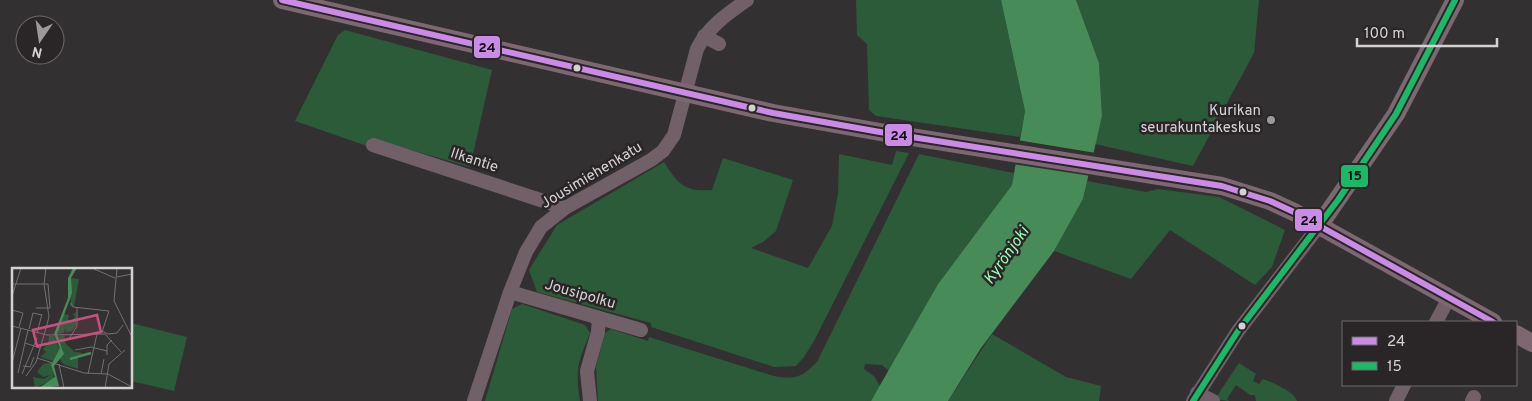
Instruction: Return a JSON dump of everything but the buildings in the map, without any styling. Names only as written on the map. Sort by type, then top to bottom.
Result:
[{"type":"main road","points":[[282,0],[773,113],[880,132],[1222,186],[1270,201],[1491,321]]},
{"type":"main road","points":[[1319,226],[1396,114],[1455,0]]},
{"type":"main road","points":[[1517,335],[1532,343]]},
{"type":"street","points":[[719,44],[704,36],[719,20],[747,0]]},
{"type":"street","name":"Jousimiehenkatu","points":[[474,401],[510,292],[526,252],[535,236],[552,216],[564,208],[651,160],[663,151],[674,135],[697,49],[704,36]]},
{"type":"street","name":"Ilkantie","points":[[373,145],[564,208]]},
{"type":"street","points":[[1212,401],[1195,397],[1238,331],[1319,226]]},
{"type":"street","name":"Jousipolku","points":[[510,292],[641,330]]},
{"type":"street","points":[[1437,321],[1449,298]]},
{"type":"street","points":[[590,401],[587,372],[598,332],[599,318]]},
{"type":"street","points":[[1396,401],[1404,386]]},
{"type":"shaded area","points":[[856,0],[1001,0],[1025,111],[1020,137],[876,116],[869,110],[867,44],[857,35]]},
{"type":"shaded area","points":[[1076,0],[1259,0],[1254,53],[1193,166],[1095,144],[1102,116],[1099,63]]},
{"type":"shaded area","points":[[345,30],[492,70],[470,167],[370,138],[367,146],[295,121],[338,35]]},
{"type":"shaded area","points":[[896,151],[909,153],[814,341],[796,366],[774,367],[651,327],[651,323],[537,292],[529,270],[557,225],[664,162],[673,176],[688,188],[712,190],[723,158],[793,180],[776,231],[763,242],[751,248],[808,268],[832,226],[838,194],[839,154],[892,165]]},
{"type":"shaded area","points":[[919,154],[1014,173],[1012,185],[938,284],[889,371],[882,365],[865,364],[864,369],[874,376],[880,386],[871,401],[598,401],[596,367],[605,333],[611,329],[648,341],[649,337],[774,376],[788,378],[798,376],[807,371],[817,362]]},
{"type":"shaded area","points":[[1087,181],[1146,192],[1158,189],[1219,197],[1285,230],[1272,267],[1255,285],[1170,230],[1131,279],[1054,251],[1083,199]]},
{"type":"shaded area","points":[[522,304],[585,325],[590,333],[579,366],[580,401],[485,401],[512,309]]},
{"type":"shaded area","points":[[132,323],[187,337],[174,391],[132,381]]},
{"type":"shaded area","points":[[992,334],[1066,377],[1101,386],[1099,401],[948,401]]},
{"type":"shaded area","points":[[1239,363],[1256,374],[1253,381],[1259,384],[1263,379],[1277,385],[1292,394],[1297,401],[1256,401],[1255,395],[1250,395],[1236,385],[1227,399],[1229,401],[1215,399]]},
{"type":"water","name":"Kyrönjoki","points":[[1001,0],[1076,0],[1099,63],[1102,116],[1083,199],[1054,251],[981,348],[948,401],[871,401],[938,284],[1012,185],[1025,111]]},
{"type":"pier","points":[[1017,140],[1096,153],[1091,176],[1013,164]]},
{"type":"transit line","name":"24","points":[[282,0],[773,113],[880,132],[1222,186],[1270,201],[1296,213],[1491,321]]},
{"type":"transit line","name":"15","points":[[1193,401],[1238,331],[1338,200],[1396,114],[1455,0]]},
{"type":"place","name":"Kurikan seurakuntakeskus","points":[[1271,120]]}]
